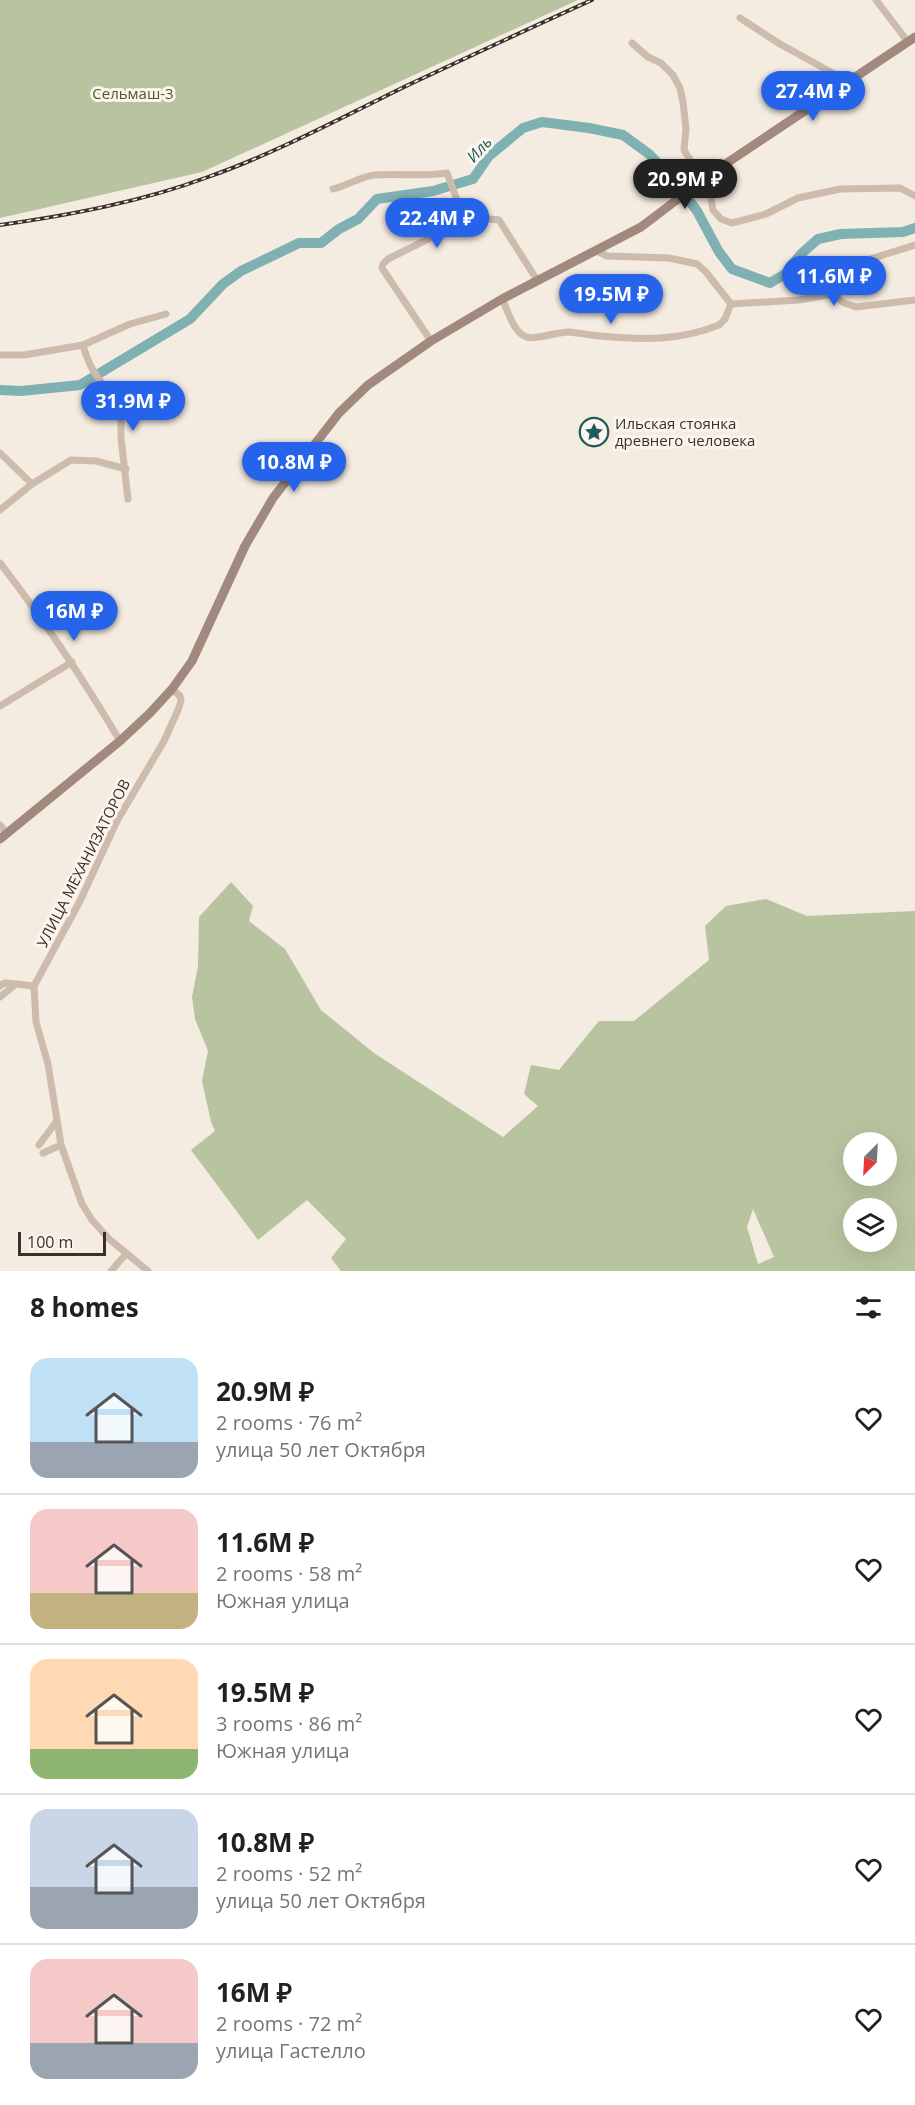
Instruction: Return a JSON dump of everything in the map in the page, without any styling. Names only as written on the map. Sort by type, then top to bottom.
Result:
[{"type":"street","points":[[0,825],[4,836],[120,741],[172,689],[192,661],[245,546],[273,498],[339,413],[368,385],[431,341],[502,299],[640,227],[715,171],[911,40],[876,0]]},
{"type":"street","points":[[740,18],[847,83]]},
{"type":"street","points":[[632,43],[648,57],[662,63],[673,75],[680,88],[686,129],[684,150],[700,183]]},
{"type":"street","points":[[715,171],[711,199],[713,210],[721,219],[732,223],[766,214],[798,198],[840,189],[900,188],[915,196]]},
{"type":"street","points":[[333,189],[371,176],[418,176],[447,173],[457,200],[473,217]]},
{"type":"street","points":[[431,341],[386,276],[382,268],[388,259],[473,217],[499,220],[537,280]]},
{"type":"street","points":[[731,304],[799,300],[832,294],[864,261],[915,245]]},
{"type":"street","points":[[597,251],[607,256],[663,257],[698,264],[731,304]]},
{"type":"street","points":[[832,294],[844,303],[856,307],[915,300]]},
{"type":"street","points":[[502,299],[520,333],[532,338],[550,333],[569,332],[637,339],[667,339],[719,325],[725,320],[731,304]]},
{"type":"street","points":[[0,355],[24,355],[83,345],[130,324],[166,314]]},
{"type":"street","points":[[83,345],[87,362],[103,387],[122,400],[121,438],[128,499]]},
{"type":"street","points":[[0,453],[33,484]]},
{"type":"street","points":[[0,510],[33,484],[71,460],[96,461],[126,469]]},
{"type":"street","points":[[0,563],[37,610],[120,741]]},
{"type":"street","points":[[0,706],[72,662]]},
{"type":"street","name":"УЛИЦА МЕХАНИЗАТОРОВ","points":[[34,986],[80,901],[117,821],[174,720],[181,701],[180,696],[172,689]]},
{"type":"street","points":[[0,986],[4,983],[34,986],[36,1022],[48,1064],[61,1145],[82,1204],[98,1226],[126,1254],[148,1271]]},
{"type":"street","points":[[0,998],[16,984]]},
{"type":"street","points":[[39,1145],[56,1122]]},
{"type":"street","points":[[43,1153],[61,1145]]},
{"type":"street","points":[[111,1271],[126,1254]]},
{"type":"green space","name":"Сельмаш-3","points":[[0,0],[578,0],[202,172],[0,218]]},
{"type":"green space","points":[[231,882],[253,906],[249,921],[285,949],[321,1010],[374,1053],[503,1137],[538,1106],[524,1094],[531,1065],[559,1070],[599,1021],[634,1021],[709,960],[705,926],[726,906],[766,899],[807,916],[915,911],[915,1271],[341,1271],[331,1258],[346,1239],[307,1200],[258,1240],[191,1150],[215,1131],[202,1081],[208,1051],[195,1019],[192,997],[198,966],[199,917]],"holes":[[[753,1209],[774,1257],[758,1264],[747,1227]]]},
{"type":"waterway","name":"Иль","points":[[0,390],[21,391],[80,385],[190,319],[223,284],[241,271],[299,243],[321,243],[339,229],[358,219],[377,199],[433,191],[473,179],[489,156],[523,128],[542,122],[623,135],[649,154],[677,184],[697,211],[719,252],[732,269],[770,283],[785,274],[801,254],[818,239],[841,234],[903,232],[915,228]]},
{"type":"railway","points":[[0,225],[131,201],[233,168],[592,0]]},
{"type":"place","name":"Ильская стоянка древнего человека","points":[[594,432]]}]
